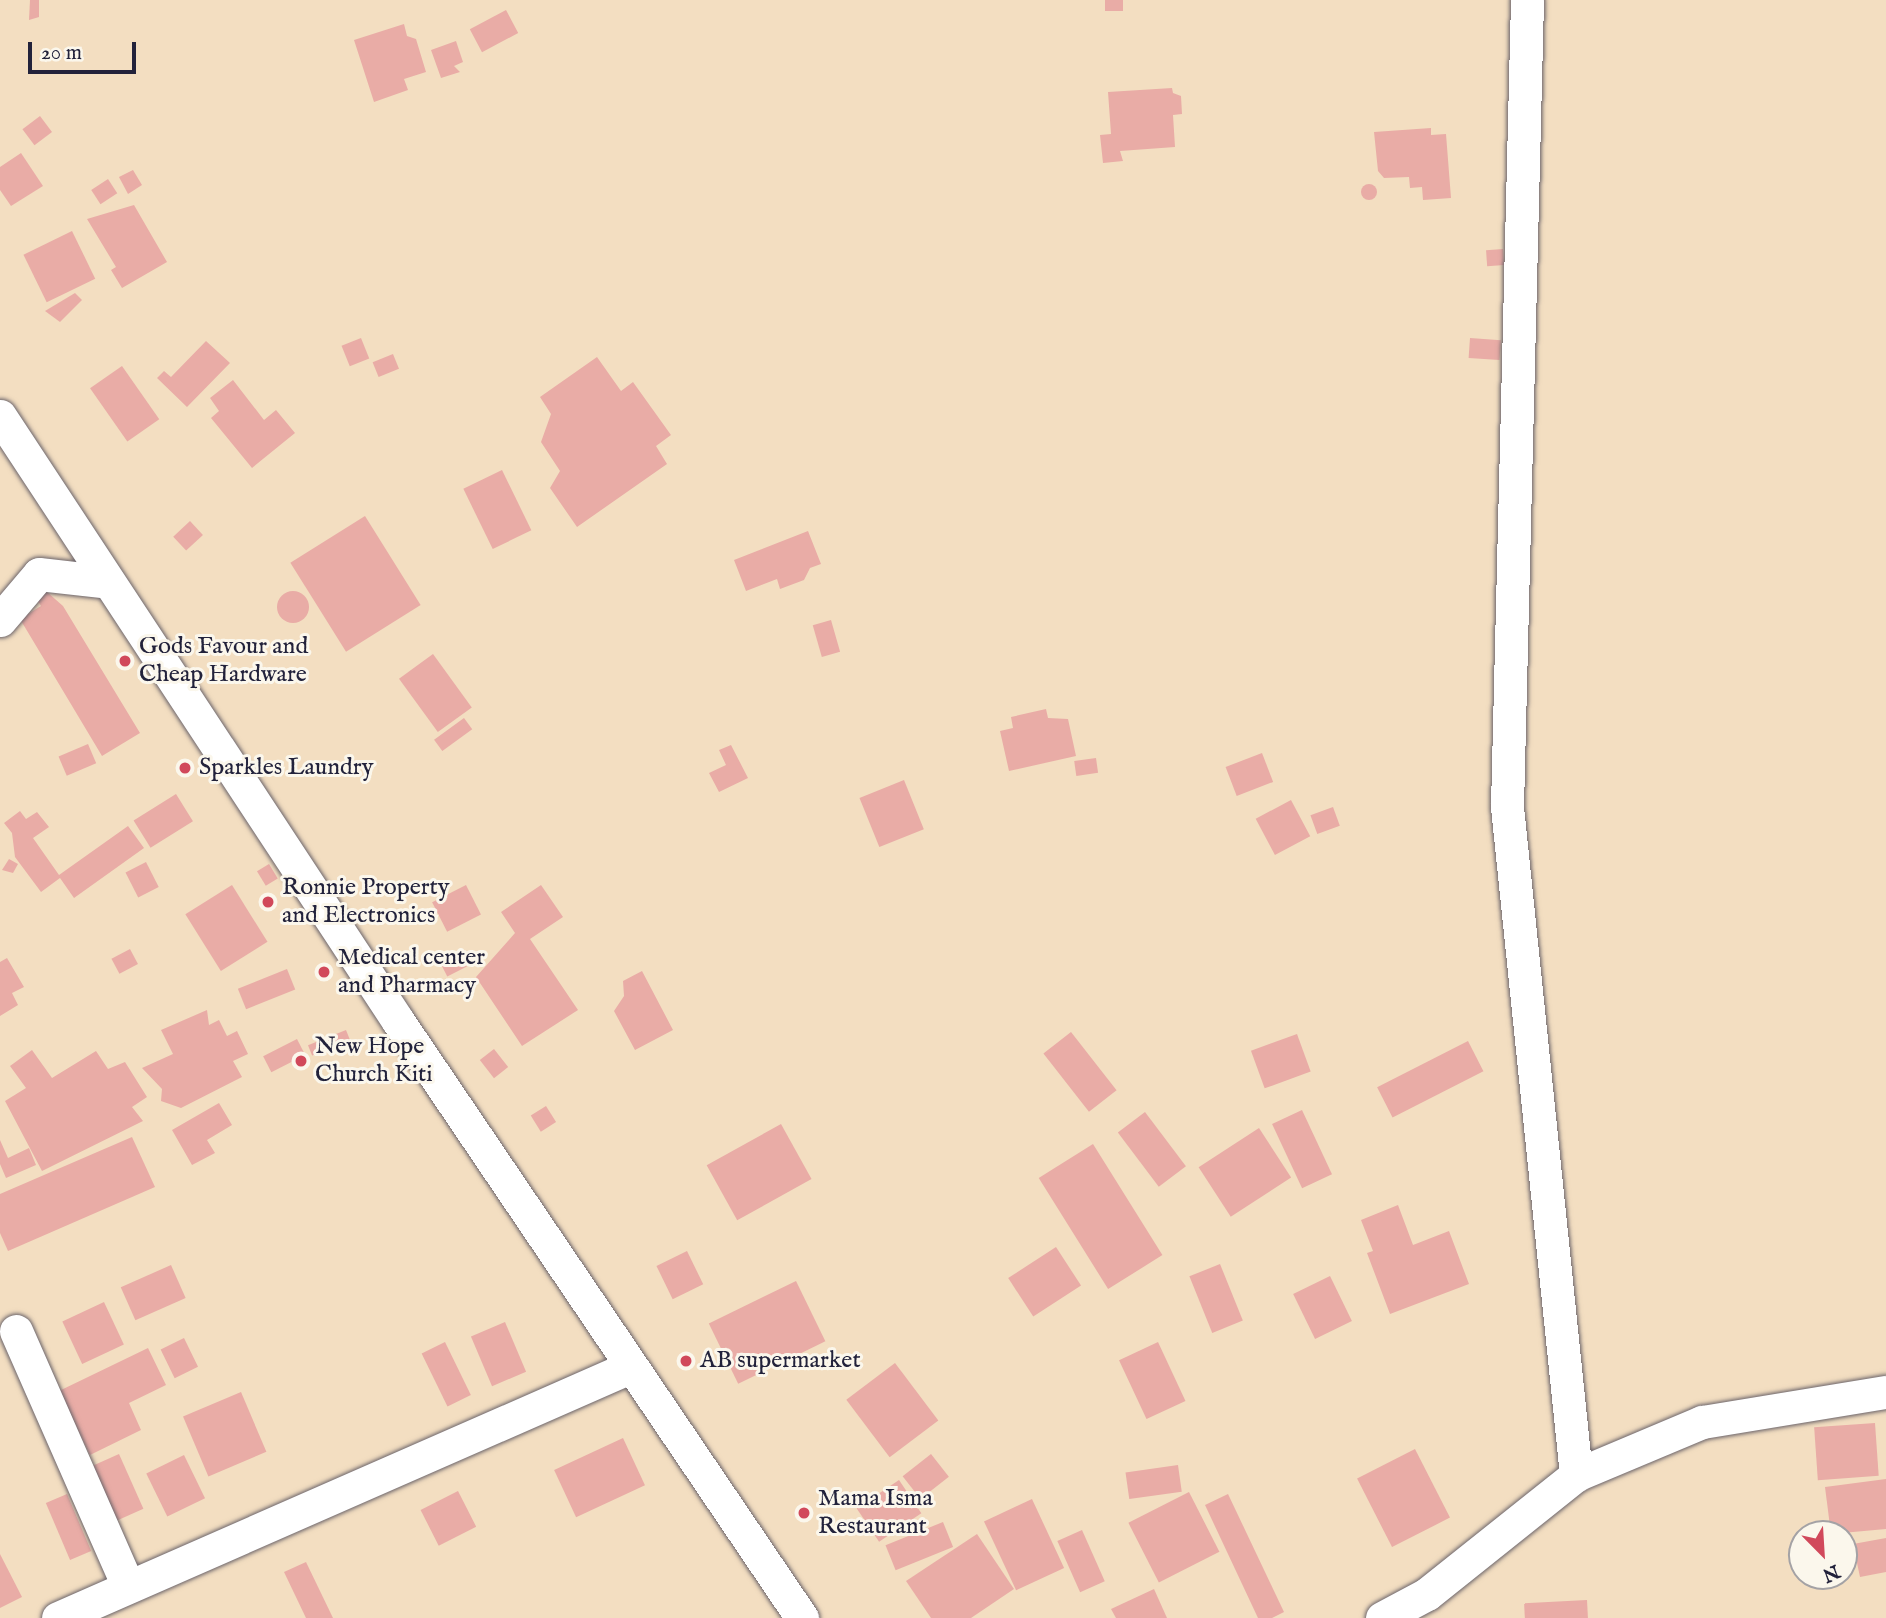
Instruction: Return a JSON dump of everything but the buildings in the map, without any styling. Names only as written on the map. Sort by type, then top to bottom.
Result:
[{"type":"street","points":[[1527,0],[1507,807],[1576,1475]]},
{"type":"street","points":[[0,416],[630,1367],[802,1618]]},
{"type":"street","points":[[0,620],[40,574],[109,582]]},
{"type":"street","points":[[16,1331],[128,1586]]},
{"type":"street","points":[[58,1618],[630,1367]]},
{"type":"street","points":[[1382,1618],[1427,1594],[1576,1475],[1702,1422],[1886,1392]]},
{"type":"place","name":"Gods Favour and Cheap Hardware","points":[[125,661]]},
{"type":"place","name":"Sparkles Laundry","points":[[185,768]]},
{"type":"place","name":"Ronnie Property and Electronics","points":[[268,902]]},
{"type":"place","name":"Medical center and Pharmacy","points":[[324,972]]},
{"type":"place","name":"New Hope Church Kiti","points":[[301,1061]]},
{"type":"place","name":"AB supermarket","points":[[686,1361]]},
{"type":"place","name":"Mama Isma Restaurant","points":[[804,1513]]}]
